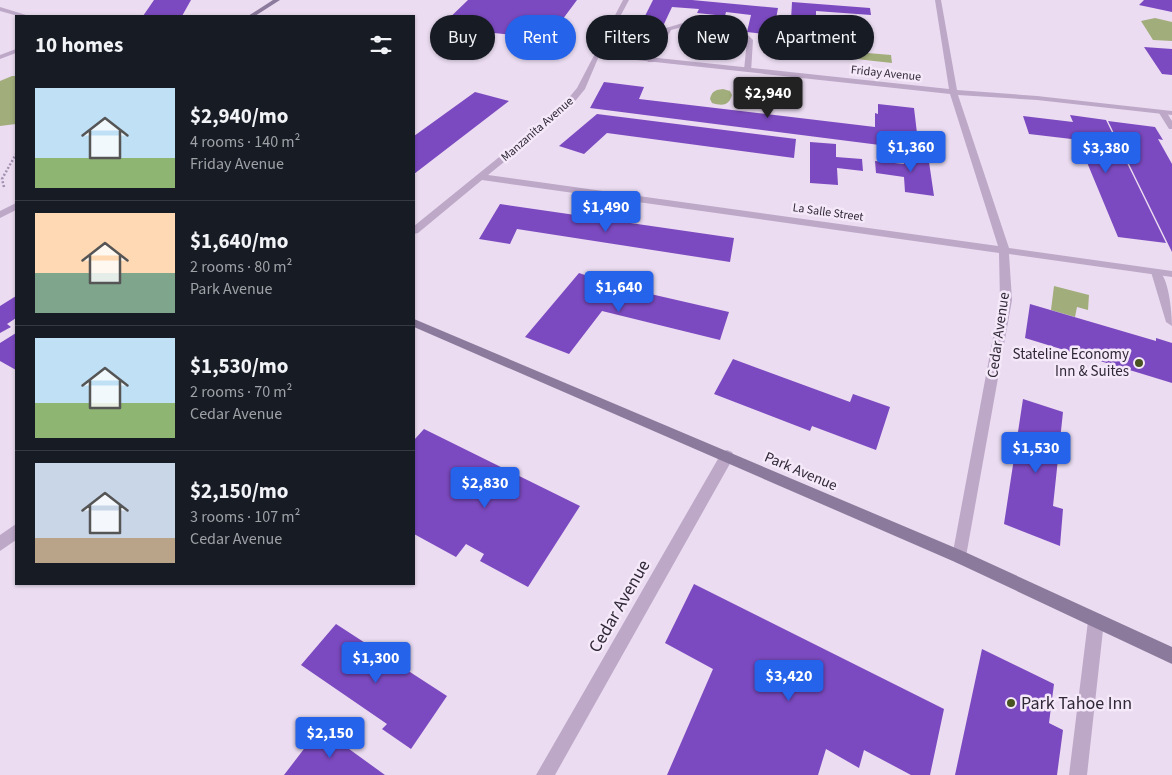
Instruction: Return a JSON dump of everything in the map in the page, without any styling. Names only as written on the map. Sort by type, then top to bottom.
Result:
[{"type":"street","points":[[253,15],[277,0]]},
{"type":"street","name":"Manzanita Avenue","points":[[618,15],[626,0]]},
{"type":"street","name":"Cedar Avenue","points":[[938,0],[953,92],[1004,249],[1006,300],[960,557]]},
{"type":"street","points":[[0,8],[21,15]]},
{"type":"street","points":[[668,29],[693,22],[736,26],[750,40],[748,70]]},
{"type":"street","points":[[0,57],[15,51]]},
{"type":"street","name":"Manzanita Avenue","points":[[415,230],[565,108],[582,89],[594,60]]},
{"type":"street","name":"Friday Avenue","points":[[651,60],[953,92],[1019,96],[1168,113]]},
{"type":"street","points":[[1168,113],[1172,127]]},
{"type":"street","name":"La Salle Street","points":[[481,177],[1172,274]]},
{"type":"street","points":[[0,215],[15,207]]},
{"type":"street","points":[[1156,272],[1172,322]]},
{"type":"street","name":"Park Avenue","points":[[415,323],[960,557],[1172,656]]},
{"type":"street","name":"Cedar Avenue","points":[[545,775],[727,456]]},
{"type":"street","points":[[0,544],[15,532]]},
{"type":"street","points":[[1078,775],[1096,621]]},
{"type":"path","points":[[4,188],[2,179],[15,156]]},
{"type":"shaded area","points":[[1155,18],[1172,22],[1172,41],[1153,40],[1141,21]]},
{"type":"shaded area","points":[[874,54],[891,55],[892,63],[865,60],[874,60]]},
{"type":"shaded area","points":[[15,76],[15,124],[0,126],[0,81]]},
{"type":"shaded area","points":[[716,90],[730,91],[732,95],[729,101],[722,105],[712,103],[710,99],[713,93]]},
{"type":"shaded area","points":[[1054,286],[1089,295],[1088,310],[1077,307],[1075,317],[1051,310]]},
{"type":"building","points":[[154,0],[191,0],[183,15],[144,15]]},
{"type":"building","points":[[468,0],[577,0],[566,15],[505,15],[505,34],[495,33],[495,15],[452,15]]},
{"type":"building","points":[[653,0],[692,0],[778,8],[777,15],[758,15],[758,33],[748,32],[751,15],[726,12],[725,15],[716,15],[697,13],[699,9],[672,7],[668,16],[646,15]]},
{"type":"building","points":[[1144,0],[1172,0],[1172,12],[1139,5]]},
{"type":"building","points":[[792,2],[870,8],[871,15],[816,11],[816,15],[791,15]]},
{"type":"building","points":[[1144,47],[1172,49],[1172,75],[1162,74]]},
{"type":"building","points":[[604,82],[644,87],[639,99],[875,127],[875,113],[878,114],[878,104],[914,108],[919,150],[590,108]]},
{"type":"building","points":[[475,92],[509,101],[415,173],[415,135]]},
{"type":"building","points":[[597,114],[796,139],[794,158],[607,133],[584,154],[559,146]]},
{"type":"building","points":[[1070,115],[1106,120],[1166,243],[1118,237],[1086,160],[1089,160],[1080,140],[1029,134],[1023,116],[1073,122]]},
{"type":"building","points":[[1108,121],[1155,127],[1163,140],[1158,139],[1172,164],[1172,252]]},
{"type":"building","points":[[810,142],[836,144],[836,157],[862,159],[863,171],[837,168],[838,185],[810,183]]},
{"type":"building","points":[[902,151],[928,155],[934,196],[905,192],[904,177],[876,173],[875,161],[904,164]]},
{"type":"building","points":[[500,204],[734,238],[730,262],[517,229],[510,244],[479,239]]},
{"type":"building","points":[[579,273],[620,287],[729,312],[720,340],[602,311],[569,354],[525,337]]},
{"type":"building","points":[[15,297],[15,319],[7,324],[11,327],[0,333],[0,306]]},
{"type":"building","name":"Stateline Economy Inn & Suites","points":[[1030,304],[1156,341],[1156,338],[1172,343],[1172,383],[1025,338]]},
{"type":"building","points":[[15,334],[15,369],[0,361],[0,343]]},
{"type":"building","points":[[733,359],[850,402],[853,394],[890,407],[876,450],[812,426],[810,431],[714,394]]},
{"type":"building","points":[[1023,399],[1063,412],[1053,506],[1063,509],[1060,546],[1004,524]]},
{"type":"building","points":[[424,429],[580,506],[528,587],[480,561],[484,554],[466,544],[456,557],[415,535],[415,439]]},
{"type":"building","points":[[694,584],[944,709],[930,775],[911,775],[864,750],[859,768],[826,749],[818,775],[667,775],[713,669],[665,643]]},
{"type":"building","points":[[336,624],[447,696],[411,749],[382,729],[387,724],[301,665]]},
{"type":"building","name":"Park Tahoe Inn","points":[[982,649],[1054,684],[1049,723],[1063,730],[1057,775],[955,775]]},
{"type":"building","points":[[320,728],[385,775],[284,775]]},
{"type":"place","name":"Stateline Economy Inn & Suites","points":[[1139,363]]},
{"type":"place","name":"Park Tahoe Inn","points":[[1011,703]]}]
